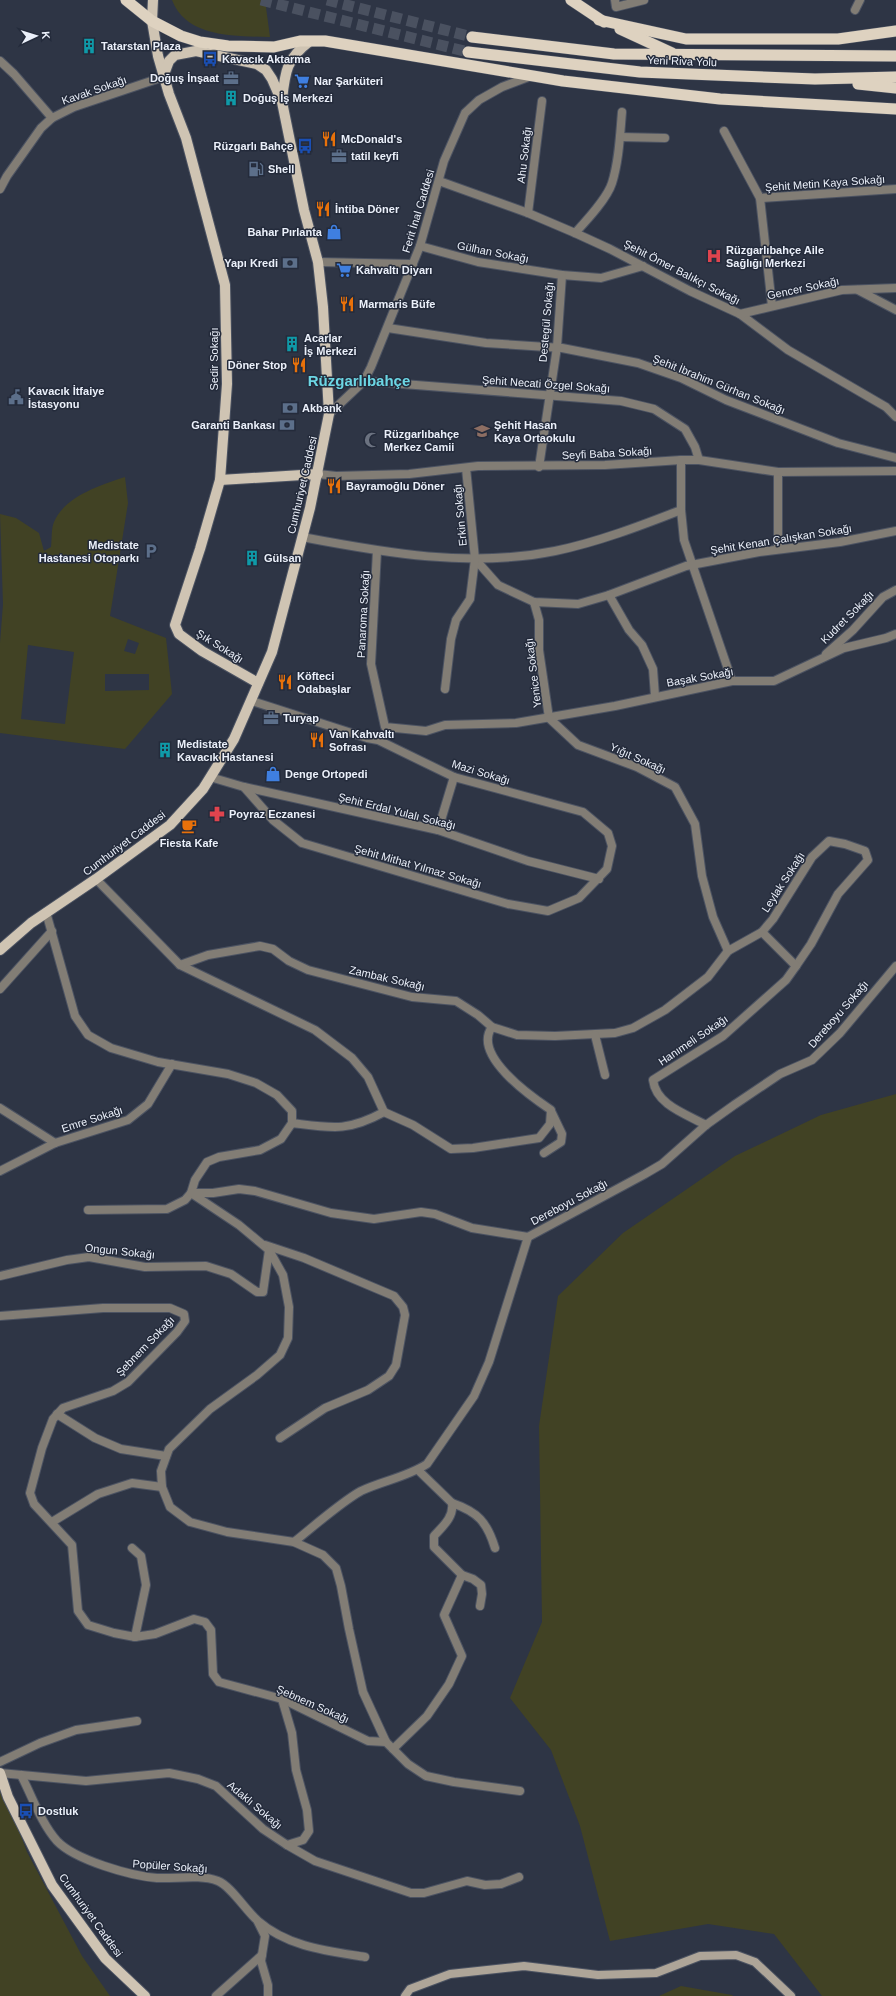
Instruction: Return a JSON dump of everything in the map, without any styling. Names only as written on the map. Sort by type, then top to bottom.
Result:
[{"type":"highway","points":[[126,0],[152,21],[181,36],[200,42],[228,46],[274,47],[290,42],[325,41],[456,64],[535,75],[563,81],[720,99],[896,109]]},
{"type":"highway","points":[[571,0],[599,20],[676,54]]},
{"type":"highway","points":[[599,20],[686,39],[838,39],[896,31]]},
{"type":"highway","name":"Yeni Riva Yolu","points":[[472,37],[614,54],[789,57],[896,56]]},
{"type":"highway","name":"Yeni Riva Yolu","points":[[468,52],[640,72],[815,79],[896,77]]},
{"type":"highway","points":[[815,79],[896,88]]},
{"type":"main road","name":"Sedir Sokağı","points":[[153,0],[152,21],[163,77],[186,138],[225,285],[227,384],[220,480],[175,625]]},
{"type":"main road","points":[[282,102],[286,70],[295,53],[310,41]]},
{"type":"main road","points":[[163,77],[169,61],[175,55],[183,52],[196,51],[257,64],[269,74],[282,102]]},
{"type":"main road","name":"Cumhuriyet Caddesi","points":[[0,950],[46,912],[96,880],[170,825],[203,789],[234,739],[252,701],[258,683],[272,652],[318,474],[329,414],[323,307],[318,262],[304,210],[282,102]]},
{"type":"main road","points":[[220,480],[318,474]]},
{"type":"main road","name":"Şık Sokağı","points":[[175,625],[179,634],[202,651],[258,683]]},
{"type":"main road","name":"Cumhuriyet Caddesi","points":[[0,1773],[8,1797],[52,1885],[105,1958],[145,1996]]},
{"type":"main road","points":[[405,1996],[410,1989],[450,1974],[524,1966],[598,1975],[656,1973],[700,1956],[736,1955],[755,1962],[791,1996]]},
{"type":"street","points":[[615,0],[616,7],[644,0]]},
{"type":"street","points":[[855,10],[860,0]]},
{"type":"street","points":[[0,61],[14,74],[52,118]]},
{"type":"street","name":"Ferit İnal Caddesi","points":[[329,414],[364,381],[388,328],[420,246],[444,161],[465,113],[479,100],[502,86],[535,75]]},
{"type":"street","name":"Kavak Sokağı","points":[[0,190],[4,175],[41,128],[52,118],[74,107],[153,82],[163,77]]},
{"type":"street","name":"Ahu Sokağı","points":[[528,213],[542,101]]},
{"type":"street","points":[[575,233],[592,214],[612,184],[620,138],[622,112]]},
{"type":"street","name":"Şehit Metin Kaya Sokağı","points":[[724,131],[760,198],[896,189]]},
{"type":"street","points":[[620,138],[665,138]]},
{"type":"street","name":"Şehit Ömer Balıkçı Sokağı","points":[[439,182],[528,213],[575,233],[610,249],[690,291],[740,314],[788,350],[886,406],[896,417]]},
{"type":"street","points":[[760,198],[772,306]]},
{"type":"street","name":"Gülhan Sokağı","points":[[420,246],[478,262],[562,275],[601,278],[643,266]]},
{"type":"street","points":[[318,262],[413,264]]},
{"type":"street","name":"Destegül Sokağı","points":[[539,467],[548,396],[557,347],[562,275]]},
{"type":"street","name":"Gencer Sokağı","points":[[740,314],[842,290],[896,288]]},
{"type":"street","points":[[858,290],[896,310]]},
{"type":"street","name":"Şehit İbrahim Gürhan Sokağı","points":[[388,328],[486,343],[557,347],[597,354],[646,366],[681,378],[726,400],[838,443],[896,458]]},
{"type":"street","name":"Şehit Necati Özgel Sokağı","points":[[364,381],[548,396],[620,400],[654,409],[685,429],[695,447],[699,460]]},
{"type":"street","points":[[894,471],[896,458]]},
{"type":"street","points":[[681,460],[681,510],[684,540],[702,589],[732,681]]},
{"type":"street","name":"Seyfi Baba Sokağı","points":[[318,474],[336,476],[409,474],[484,466],[605,466],[681,460],[699,460],[778,472],[894,471]]},
{"type":"street","name":"Erkin Sokağı","points":[[444,689],[451,639],[456,620],[470,599],[475,559],[466,468]]},
{"type":"street","points":[[778,472],[778,549]]},
{"type":"street","points":[[302,538],[377,551],[425,557],[475,559],[499,558],[555,551],[625,532],[681,510]]},
{"type":"street","name":"Şehit Kenan Çalışkan Sokağı","points":[[475,559],[498,585],[534,602],[578,604],[609,595],[692,565],[778,549],[840,542],[896,531]]},
{"type":"street","name":"Panaroma Sokağı","points":[[377,551],[371,664],[385,728]]},
{"type":"street","name":"Kudret Sokağı","points":[[816,662],[853,630],[883,597],[896,590]]},
{"type":"street","points":[[609,595],[630,630],[642,645],[653,669],[655,696]]},
{"type":"street","name":"Yenice Sokağı","points":[[534,602],[539,620],[539,650],[549,718]]},
{"type":"street","name":"Başak Sokağı","points":[[549,718],[732,681],[774,681],[844,648],[886,638],[896,634]]},
{"type":"street","name":"Mazi Sokağı","points":[[252,701],[367,738],[378,740],[454,777],[583,812],[608,833],[612,846],[607,869],[599,879]]},
{"type":"street","points":[[378,740],[385,728],[426,731],[445,724],[516,723],[549,718]]},
{"type":"street","name":"Yığıt Sokağı","points":[[549,718],[578,745],[638,768],[675,787],[695,824],[702,876],[713,917],[728,951]]},
{"type":"street","name":"Şehit Erdal Yulalı Sokağı","points":[[210,777],[244,787],[438,830],[528,861],[599,879]]},
{"type":"street","points":[[438,830],[454,777]]},
{"type":"street","name":"Şehit Mithat Yılmaz Sokağı","points":[[244,787],[273,820],[302,843],[508,904],[548,911],[580,898],[599,879]]},
{"type":"street","name":"Leylak Sokağı","points":[[728,951],[762,932],[773,919],[812,857],[829,841],[845,844],[865,851],[868,860],[838,894],[811,944],[796,966]]},
{"type":"street","points":[[96,880],[180,965],[315,1030],[352,1058],[368,1077],[384,1112],[413,1126],[451,1149],[473,1148],[539,1138],[550,1124],[551,1110]]},
{"type":"street","points":[[46,912],[74,1016],[88,1035],[111,1048],[172,1064],[228,1074],[256,1083],[277,1095],[292,1111],[292,1123],[281,1139],[260,1150],[219,1158],[207,1162],[195,1180],[191,1193],[185,1200],[167,1209],[88,1210]]},
{"type":"street","points":[[0,989],[52,931]]},
{"type":"street","points":[[762,932],[796,966]]},
{"type":"street","name":"Zambak Sokağı","points":[[180,965],[208,955],[260,946],[273,949],[289,961],[315,972],[412,997],[456,1001],[478,1015],[492,1027],[517,1035],[595,1035],[615,1033],[633,1028],[665,1010],[708,977],[728,951]]},
{"type":"street","name":"Hanımeli Sokağı","points":[[706,1125],[661,1100],[654,1089],[653,1080],[723,1036],[786,980],[796,966]]},
{"type":"street","name":"Dereboyu Sokağı","points":[[294,1542],[359,1492],[380,1482],[418,1470],[427,1464],[474,1396],[489,1362],[528,1237],[656,1167],[706,1125],[780,1074],[812,1060],[840,1033],[896,966]]},
{"type":"street","points":[[492,1027],[487,1034],[492,1058],[515,1081],[551,1110],[562,1134],[561,1142],[544,1154]]},
{"type":"street","points":[[595,1035],[605,1075]]},
{"type":"street","name":"Emre Sokağı","points":[[0,1171],[54,1142],[128,1120],[148,1104],[172,1064]]},
{"type":"street","points":[[0,1108],[54,1142]]},
{"type":"street","points":[[292,1123],[332,1128],[352,1127],[384,1112]]},
{"type":"street","points":[[191,1193],[213,1193],[239,1189],[255,1191],[331,1213],[374,1219],[421,1212],[435,1214],[472,1228],[528,1237]]},
{"type":"street","points":[[191,1193],[239,1225],[269,1250],[284,1275],[288,1300],[288,1338],[280,1354],[257,1375],[210,1409],[169,1450],[161,1471],[162,1487],[170,1508],[190,1522],[227,1532],[294,1542],[323,1555],[336,1568],[342,1586],[349,1629],[364,1692],[386,1742],[408,1764],[426,1776],[454,1782],[520,1791]]},
{"type":"street","points":[[260,1243],[304,1258],[394,1296],[403,1307],[405,1315],[396,1365],[389,1376],[368,1390],[325,1408],[280,1438]]},
{"type":"street","name":"Ongun Sokağı","points":[[0,1276],[67,1260],[88,1257],[145,1267],[206,1266],[231,1274],[257,1292],[263,1292],[269,1250]]},
{"type":"street","name":"Şebnem Sokağı","points":[[0,1316],[103,1308],[170,1308],[184,1314],[185,1321],[177,1332],[128,1382],[113,1391],[63,1408],[53,1419],[42,1448],[30,1494],[34,1504],[72,1545],[78,1611],[88,1625],[114,1634],[135,1637],[155,1634],[194,1620],[205,1622],[211,1630],[213,1674],[220,1682],[282,1699],[368,1741],[386,1742]]},
{"type":"street","points":[[58,1414],[96,1438],[121,1449],[166,1456]]},
{"type":"street","points":[[418,1470],[452,1503],[467,1508],[481,1519],[489,1530],[495,1548]]},
{"type":"street","points":[[52,1522],[98,1494],[132,1483],[162,1487]]},
{"type":"street","points":[[452,1503],[453,1510],[450,1518],[434,1536],[434,1547],[462,1575],[474,1579],[481,1585],[482,1594],[480,1606]]},
{"type":"street","points":[[132,1548],[141,1556],[146,1585],[135,1637]]},
{"type":"street","points":[[393,1749],[427,1716],[449,1684],[462,1656],[444,1615],[462,1575]]},
{"type":"street","points":[[282,1699],[292,1732],[296,1770],[307,1810],[308,1831],[303,1840],[287,1845]]},
{"type":"street","points":[[0,1762],[40,1743],[76,1730],[137,1721]]},
{"type":"street","name":"Adaklı Sokağı","points":[[0,1773],[86,1781],[169,1773],[198,1778],[216,1786],[263,1829],[315,1861],[371,1881],[412,1893],[424,1893],[467,1881],[485,1885],[501,1884],[519,1877]]},
{"type":"street","name":"Popüler Sokağı","points":[[21,1775],[49,1830],[58,1842],[70,1850],[93,1862],[128,1874],[158,1878],[207,1878],[219,1881],[258,1921],[289,1940],[318,1950],[365,1957]]},
{"type":"street","points":[[258,1921],[265,1936],[261,1961],[268,1985],[268,1996]]},
{"type":"street","points":[[216,1996],[262,1955]]},
{"type":"green space","points":[[172,0],[265,0],[270,37],[228,35],[200,28],[188,22],[179,12]]},
{"type":"green space","points":[[125,477],[128,503],[110,616],[166,638],[172,694],[125,749],[0,733],[0,643],[3,604],[0,514],[16,518],[39,533],[44,551],[51,547],[54,522],[66,505],[75,498],[95,488]],"holes":[[[128,639],[139,643],[135,654],[124,651]],[[28,645],[74,652],[65,724],[21,719]],[[105,674],[149,674],[149,690],[105,691]]]},
{"type":"green space","points":[[896,1094],[896,1996],[822,1996],[774,1934],[708,1924],[610,1941],[580,1826],[551,1750],[510,1698],[542,1622],[539,1426],[558,1296],[623,1233],[735,1156],[821,1115]]},
{"type":"green space","points":[[0,1780],[27,1852],[82,1956],[110,1996],[0,1996]]},
{"type":"green space","points":[[681,1986],[732,1995],[733,1996],[659,1996]]},
{"type":"tunnel","points":[[261,0],[468,52]]},
{"type":"tunnel","points":[[327,0],[472,37]]},
{"type":"place","name":"Tatarstan Plaza","points":[[89,46]]},
{"type":"place","name":"Kavacık Aktarma","points":[[210,59]]},
{"type":"place","name":"Doğuş İnşaat","points":[[231,78]]},
{"type":"place","name":"Nar Şarküteri","points":[[302,81]]},
{"type":"place","name":"Doğuş İş Merkezi","points":[[231,98]]},
{"type":"place","name":"McDonald's","points":[[329,139]]},
{"type":"place","name":"Rüzgarlı Bahçe","points":[[305,146]]},
{"type":"place","name":"tatil keyfi","points":[[339,156]]},
{"type":"place","name":"Shell","points":[[256,169]]},
{"type":"place","name":"İntiba Döner","points":[[323,209]]},
{"type":"place","name":"Bahar Pırlanta","points":[[334,232]]},
{"type":"place","name":"Rüzgarlıbahçe Aile Sağlığı Merkezi","points":[[714,256]]},
{"type":"place","name":"Yapı Kredi","points":[[290,263]]},
{"type":"place","name":"Kahvaltı Diyarı","points":[[344,270]]},
{"type":"place","name":"Marmaris Büfe","points":[[347,304]]},
{"type":"place","name":"Acarlar İş Merkezi","points":[[292,344]]},
{"type":"place","name":"Döner Stop","points":[[299,365]]},
{"type":"place","name":"Kavacık İtfaiye İstasyonu","points":[[16,397]]},
{"type":"place","name":"Akbank","points":[[290,408]]},
{"type":"place","name":"Garanti Bankası","points":[[287,425]]},
{"type":"place","name":"Şehit Hasan Kaya Ortaokulu","points":[[482,431]]},
{"type":"place","name":"Rüzgarlıbahçe Merkez Camii","points":[[372,440]]},
{"type":"place","name":"Bayramoğlu Döner","points":[[334,486]]},
{"type":"place","name":"Medistate Hastanesi Otoparkı","points":[[151,551]]},
{"type":"place","name":"Gülsan","points":[[252,558]]},
{"type":"place","name":"Köfteci Odabaşlar","points":[[285,682]]},
{"type":"place","name":"Turyap","points":[[271,718]]},
{"type":"place","name":"Van Kahvaltı Sofrası","points":[[317,740]]},
{"type":"place","name":"Medistate Kavacık Hastanesi","points":[[165,750]]},
{"type":"place","name":"Denge Ortopedi","points":[[273,774]]},
{"type":"place","name":"Poyraz Eczanesi","points":[[217,814]]},
{"type":"place","name":"Fiesta Kafe","points":[[189,826]]},
{"type":"place","name":"Dostluk","points":[[26,1811]]},
{"type":"district","name":"Rüzgarlıbahçe","points":[[359,381]]}]
